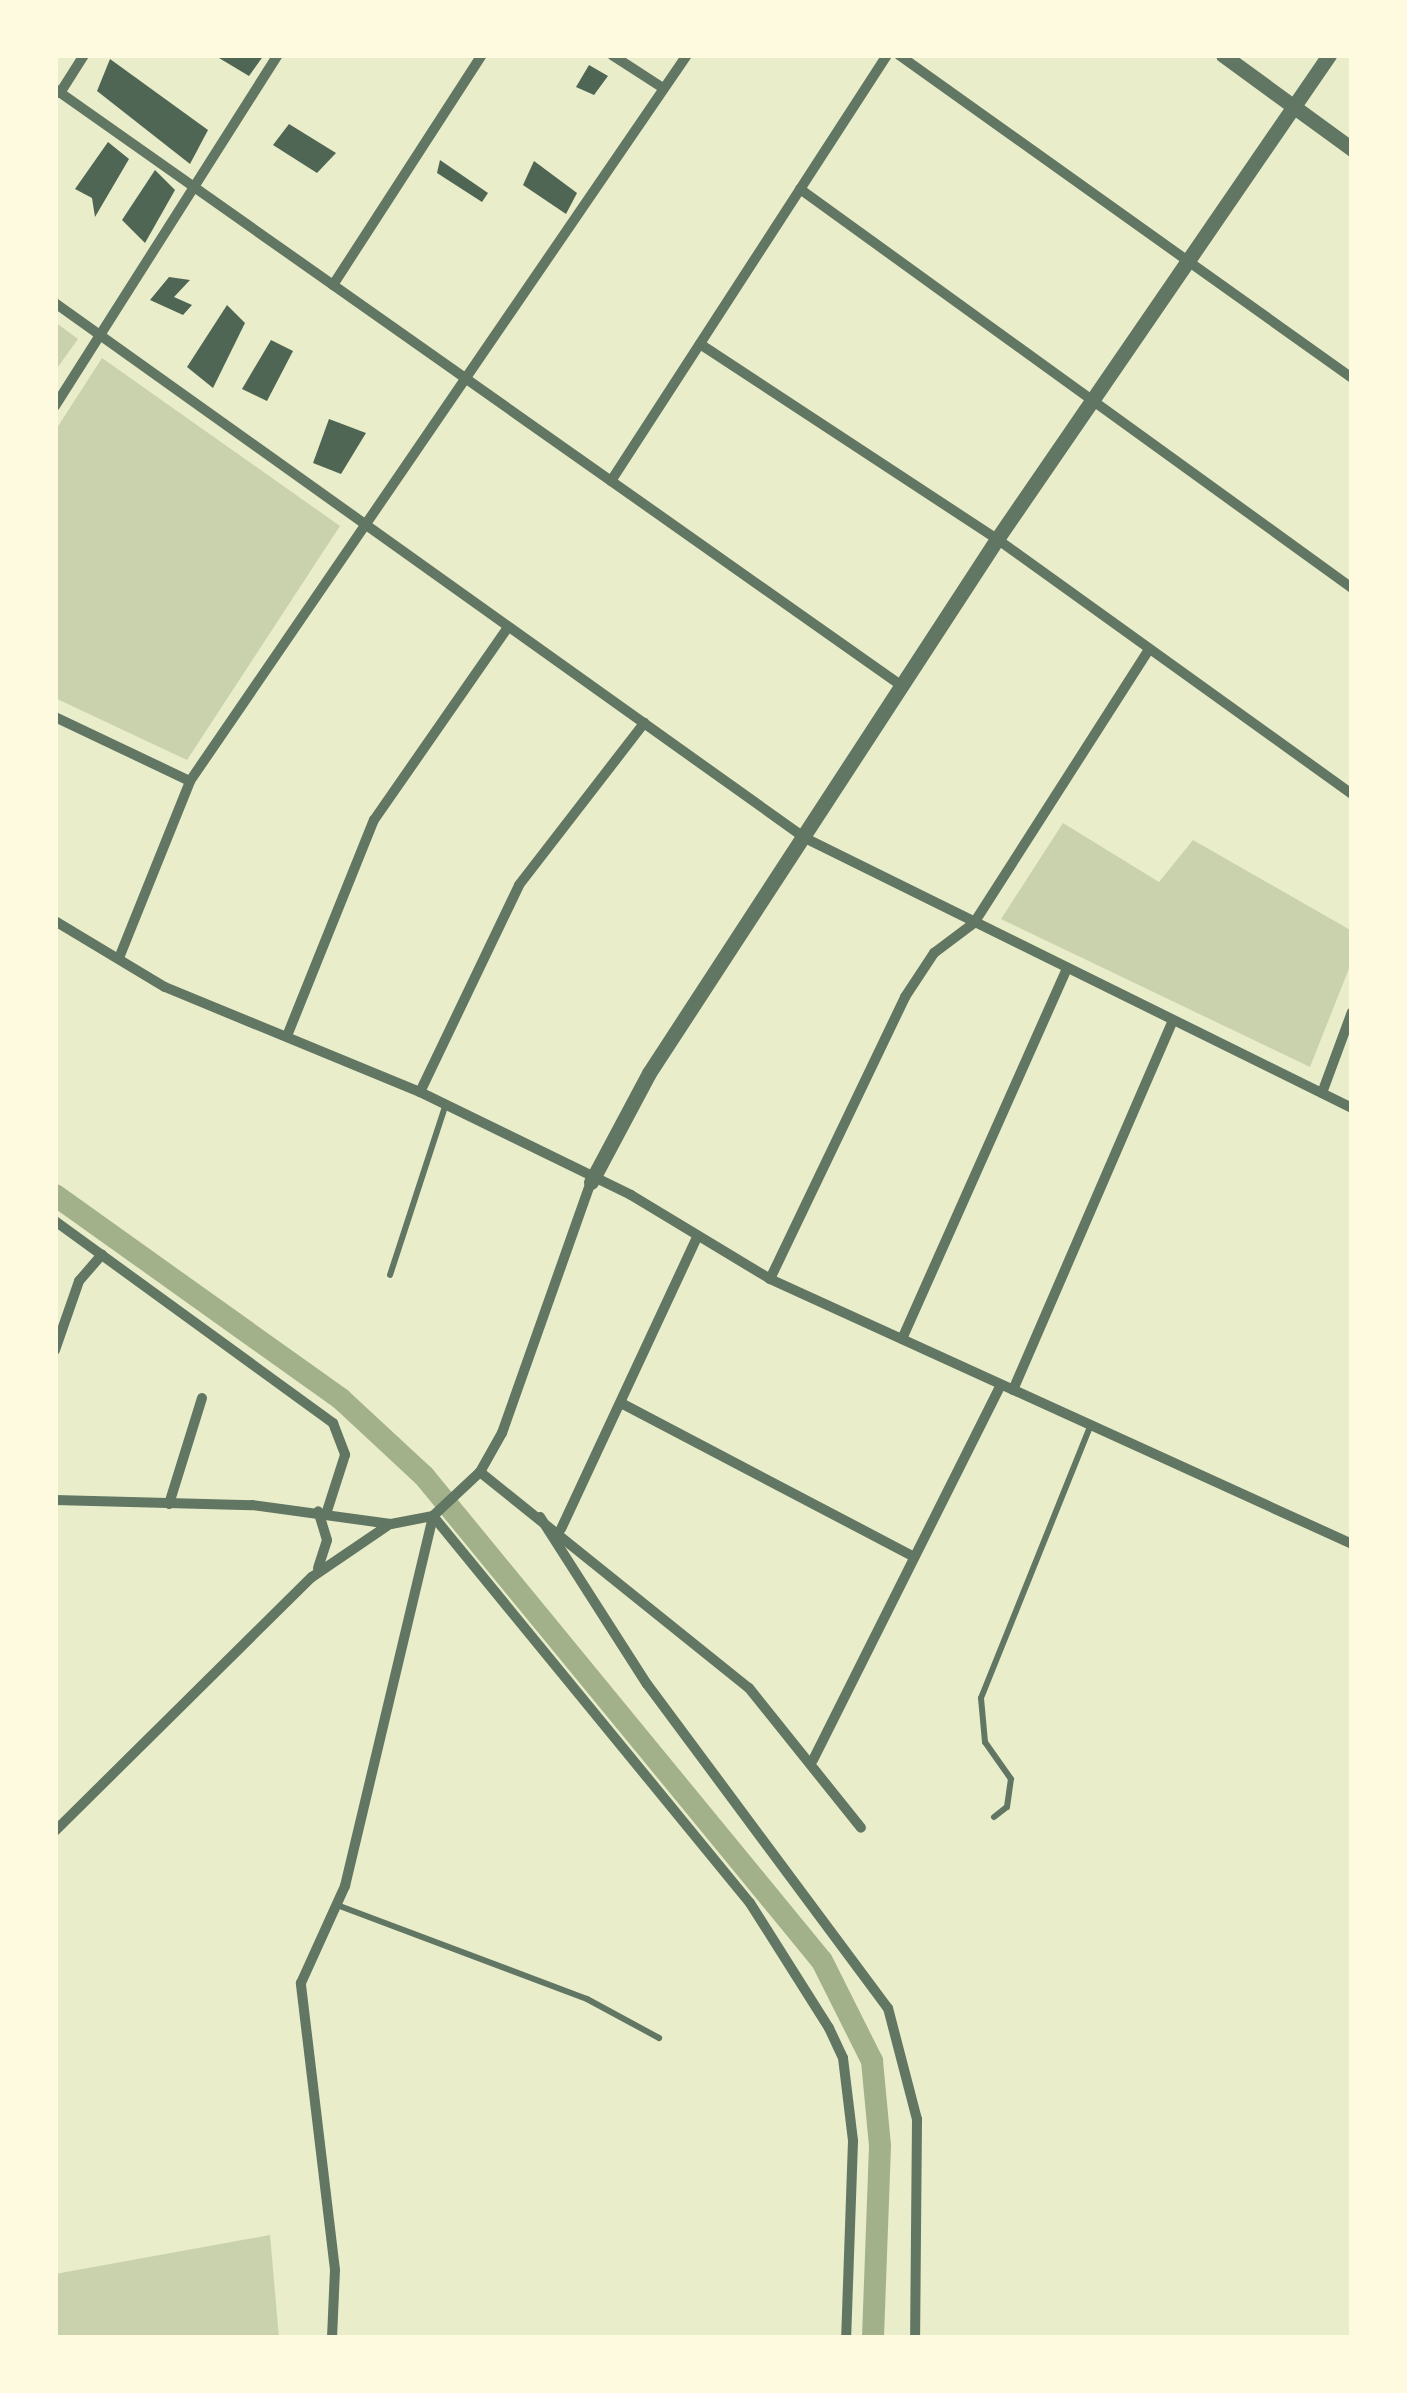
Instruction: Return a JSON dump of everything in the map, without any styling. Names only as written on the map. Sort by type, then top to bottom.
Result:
[{"type":"street","points":[[84,55],[58,91],[902,686]]},
{"type":"street","points":[[55,406],[278,55]]},
{"type":"street","points":[[333,285],[482,55]]},
{"type":"street","points":[[612,55],[662,88]]},
{"type":"street","points":[[119,958],[190,781],[362,522],[687,55]]},
{"type":"street","points":[[611,481],[887,55]]},
{"type":"street","points":[[899,55],[1352,378]]},
{"type":"street","points":[[1224,55],[1352,148]]},
{"type":"street","points":[[55,1500],[323,1511],[391,1524],[433,1516],[480,1472],[591,1182],[649,1073],[996,540],[1330,55]]},
{"type":"street","points":[[800,190],[1095,396],[1352,588]]},
{"type":"street","points":[[55,302],[805,838],[1352,1108]]},
{"type":"street","points":[[700,344],[996,540],[1352,794]]},
{"type":"street","points":[[287,1036],[374,820],[508,626]]},
{"type":"street","points":[[770,1279],[904,997],[934,953],[974,923],[1149,648]]},
{"type":"street","points":[[55,717],[190,781]]},
{"type":"street","points":[[420,1092],[518,885],[644,723]]},
{"type":"street","points":[[55,922],[165,987],[420,1092],[591,1182],[631,1195],[696,1239],[770,1279],[1352,1544]]},
{"type":"street","points":[[902,1339],[1067,968]]},
{"type":"street","points":[[1322,1094],[1352,1012]]},
{"type":"street","points":[[1013,1390],[1173,1021]]},
{"type":"street","points":[[55,1220],[332,1423],[346,1455],[323,1511],[328,1540],[312,1577]]},
{"type":"street","points":[[560,1529],[696,1239]]},
{"type":"street","points":[[55,1350],[79,1281],[102,1255]]},
{"type":"street","points":[[813,1760],[1001,1384]]},
{"type":"street","points":[[170,1504],[202,1398]]},
{"type":"street","points":[[621,1403],[914,1557]]},
{"type":"street","points":[[480,1472],[560,1529],[749,1688],[813,1760],[824,1790],[861,1828]]},
{"type":"street","points":[[332,2338],[335,2270],[300,1983],[336,1905],[433,1516]]},
{"type":"street","points":[[433,1516],[750,1903],[830,2028],[843,2058],[852,2142],[846,2338]]},
{"type":"street","points":[[540,1517],[647,1684],[888,2008],[917,2118],[914,2338]]},
{"type":"street","points":[[55,1830],[312,1577],[391,1524]]},
{"type":"lane","points":[[390,1274],[444,1107]]},
{"type":"lane","points":[[994,1817],[1007,1807],[1011,1779],[985,1742],[981,1698],[1091,1426]]},
{"type":"lane","points":[[336,1905],[588,1999],[659,2038]]},
{"type":"green space","points":[[55,322],[78,339],[55,371]]},
{"type":"green space","points":[[102,358],[340,526],[187,760],[55,698],[55,431]]},
{"type":"green space","points":[[1063,823],[1159,882],[1193,840],[1352,931],[1352,961],[1310,1067],[1001,919]]},
{"type":"green space","points":[[270,2235],[279,2338],[55,2338],[55,2274]]},
{"type":"building","points":[[214,55],[264,55],[249,76]]},
{"type":"building","points":[[110,59],[208,130],[190,164],[97,91]]},
{"type":"building","points":[[589,65],[608,76],[594,95],[576,87]]},
{"type":"building","points":[[289,124],[336,153],[317,173],[273,145]]},
{"type":"building","points":[[108,142],[129,159],[95,217],[92,198],[75,189]]},
{"type":"building","points":[[440,160],[488,193],[482,202],[437,173]]},
{"type":"building","points":[[534,161],[577,193],[566,214],[523,185]]},
{"type":"building","points":[[155,170],[175,190],[145,243],[122,220]]},
{"type":"building","points":[[169,277],[190,280],[174,297],[192,305],[183,315],[150,300]]},
{"type":"building","points":[[227,305],[245,323],[213,388],[187,367]]},
{"type":"building","points":[[271,340],[293,351],[267,401],[242,389]]},
{"type":"building","points":[[329,419],[366,433],[341,474],[313,463]]},
{"type":"waterway","points":[[55,1195],[341,1399],[424,1476],[822,1961],[872,2061],[880,2146],[873,2338]]}]
